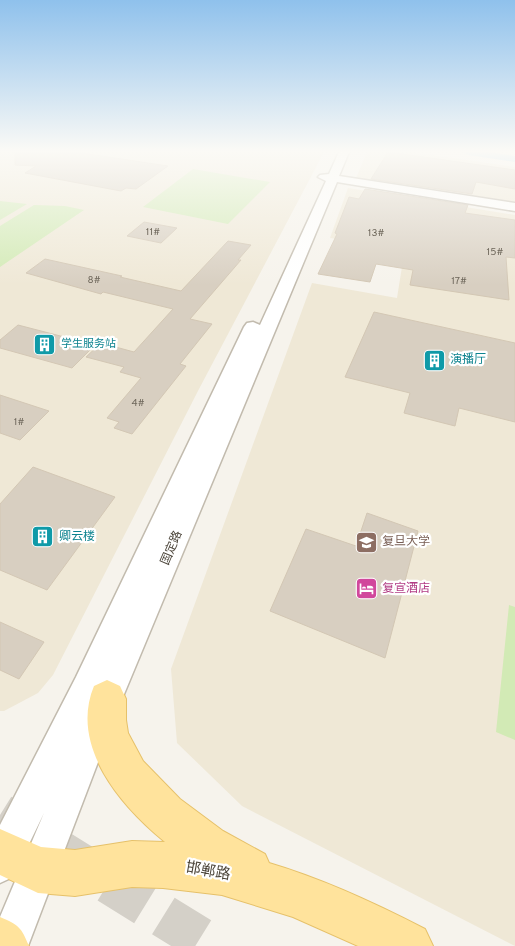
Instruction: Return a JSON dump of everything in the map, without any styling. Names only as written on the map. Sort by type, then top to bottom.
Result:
[{"type":"main road","points":[[107,699],[106,717],[108,734],[117,756],[129,776],[148,797],[194,837],[224,858],[297,895]]},
{"type":"main road","name":"邯郸路","points":[[11,859],[74,873],[132,864],[163,865],[222,872],[297,895],[371,927],[408,946]]},
{"type":"main road","points":[[0,942],[4,946]]},
{"type":"street","name":"国定路","points":[[8,946],[11,859],[210,418],[319,196]]},
{"type":"street","name":"国定路","points":[[11,859],[107,699],[272,321],[321,196]]},
{"type":"street","points":[[445,196],[515,207]]},
{"type":"shaded area","points":[[0,196],[301,196],[199,389],[53,675],[38,693],[4,711],[0,711]]},
{"type":"shaded area","name":"复旦大学","points":[[345,196],[398,196],[515,215],[515,946],[242,806],[177,743],[171,669],[312,283],[397,298],[405,248],[330,238]]},
{"type":"shaded area","points":[[476,196],[515,196],[515,202]]},
{"type":"green space","points":[[157,196],[256,196],[228,224],[143,207]]},
{"type":"green space","points":[[0,201],[27,204],[0,220]]},
{"type":"green space","points":[[34,205],[65,206],[84,210],[0,267],[0,226]]},
{"type":"green space","points":[[509,605],[515,607],[515,740],[496,732]]},
{"type":"building","points":[[361,196],[411,196],[468,205],[465,213],[515,220],[515,258],[506,257],[509,300],[410,285],[413,270],[376,264],[370,282],[318,274],[337,234],[335,233],[349,197],[359,199]]},
{"type":"building","points":[[144,222],[177,228],[161,243],[127,236]]},
{"type":"building","points":[[228,241],[251,245],[238,260],[241,260],[190,319],[212,324],[180,364],[186,366],[132,434],[114,428],[119,422],[107,418],[141,378],[120,372],[124,367],[86,357],[101,343],[134,352],[173,309],[103,292],[101,294],[26,273],[45,259],[181,291]]},
{"type":"building","name":"演播厅","points":[[374,312],[515,343],[515,422],[459,408],[455,426],[404,413],[410,393],[345,377]]},
{"type":"building","name":"学生服务站","points":[[18,325],[95,345],[72,368],[0,348],[0,340]]},
{"type":"building","points":[[0,395],[49,411],[20,440],[0,433]]},
{"type":"building","name":"卿云楼","points":[[33,467],[115,497],[47,590],[0,570],[0,504]]},
{"type":"building","points":[[367,513],[418,531],[385,658],[270,611],[306,529],[356,546]]},
{"type":"building","points":[[0,622],[44,642],[19,679],[0,670]]},
{"type":"tunnel","points":[[0,815],[212,946]]},
{"type":"place","name":"学生服务站","points":[[45,344]]},
{"type":"place","name":"演播厅","points":[[434,360]]},
{"type":"place","name":"卿云楼","points":[[43,537]]},
{"type":"place","name":"复旦大学","points":[[366,542]]},
{"type":"place","name":"复宣酒店","points":[[366,589]]}]
